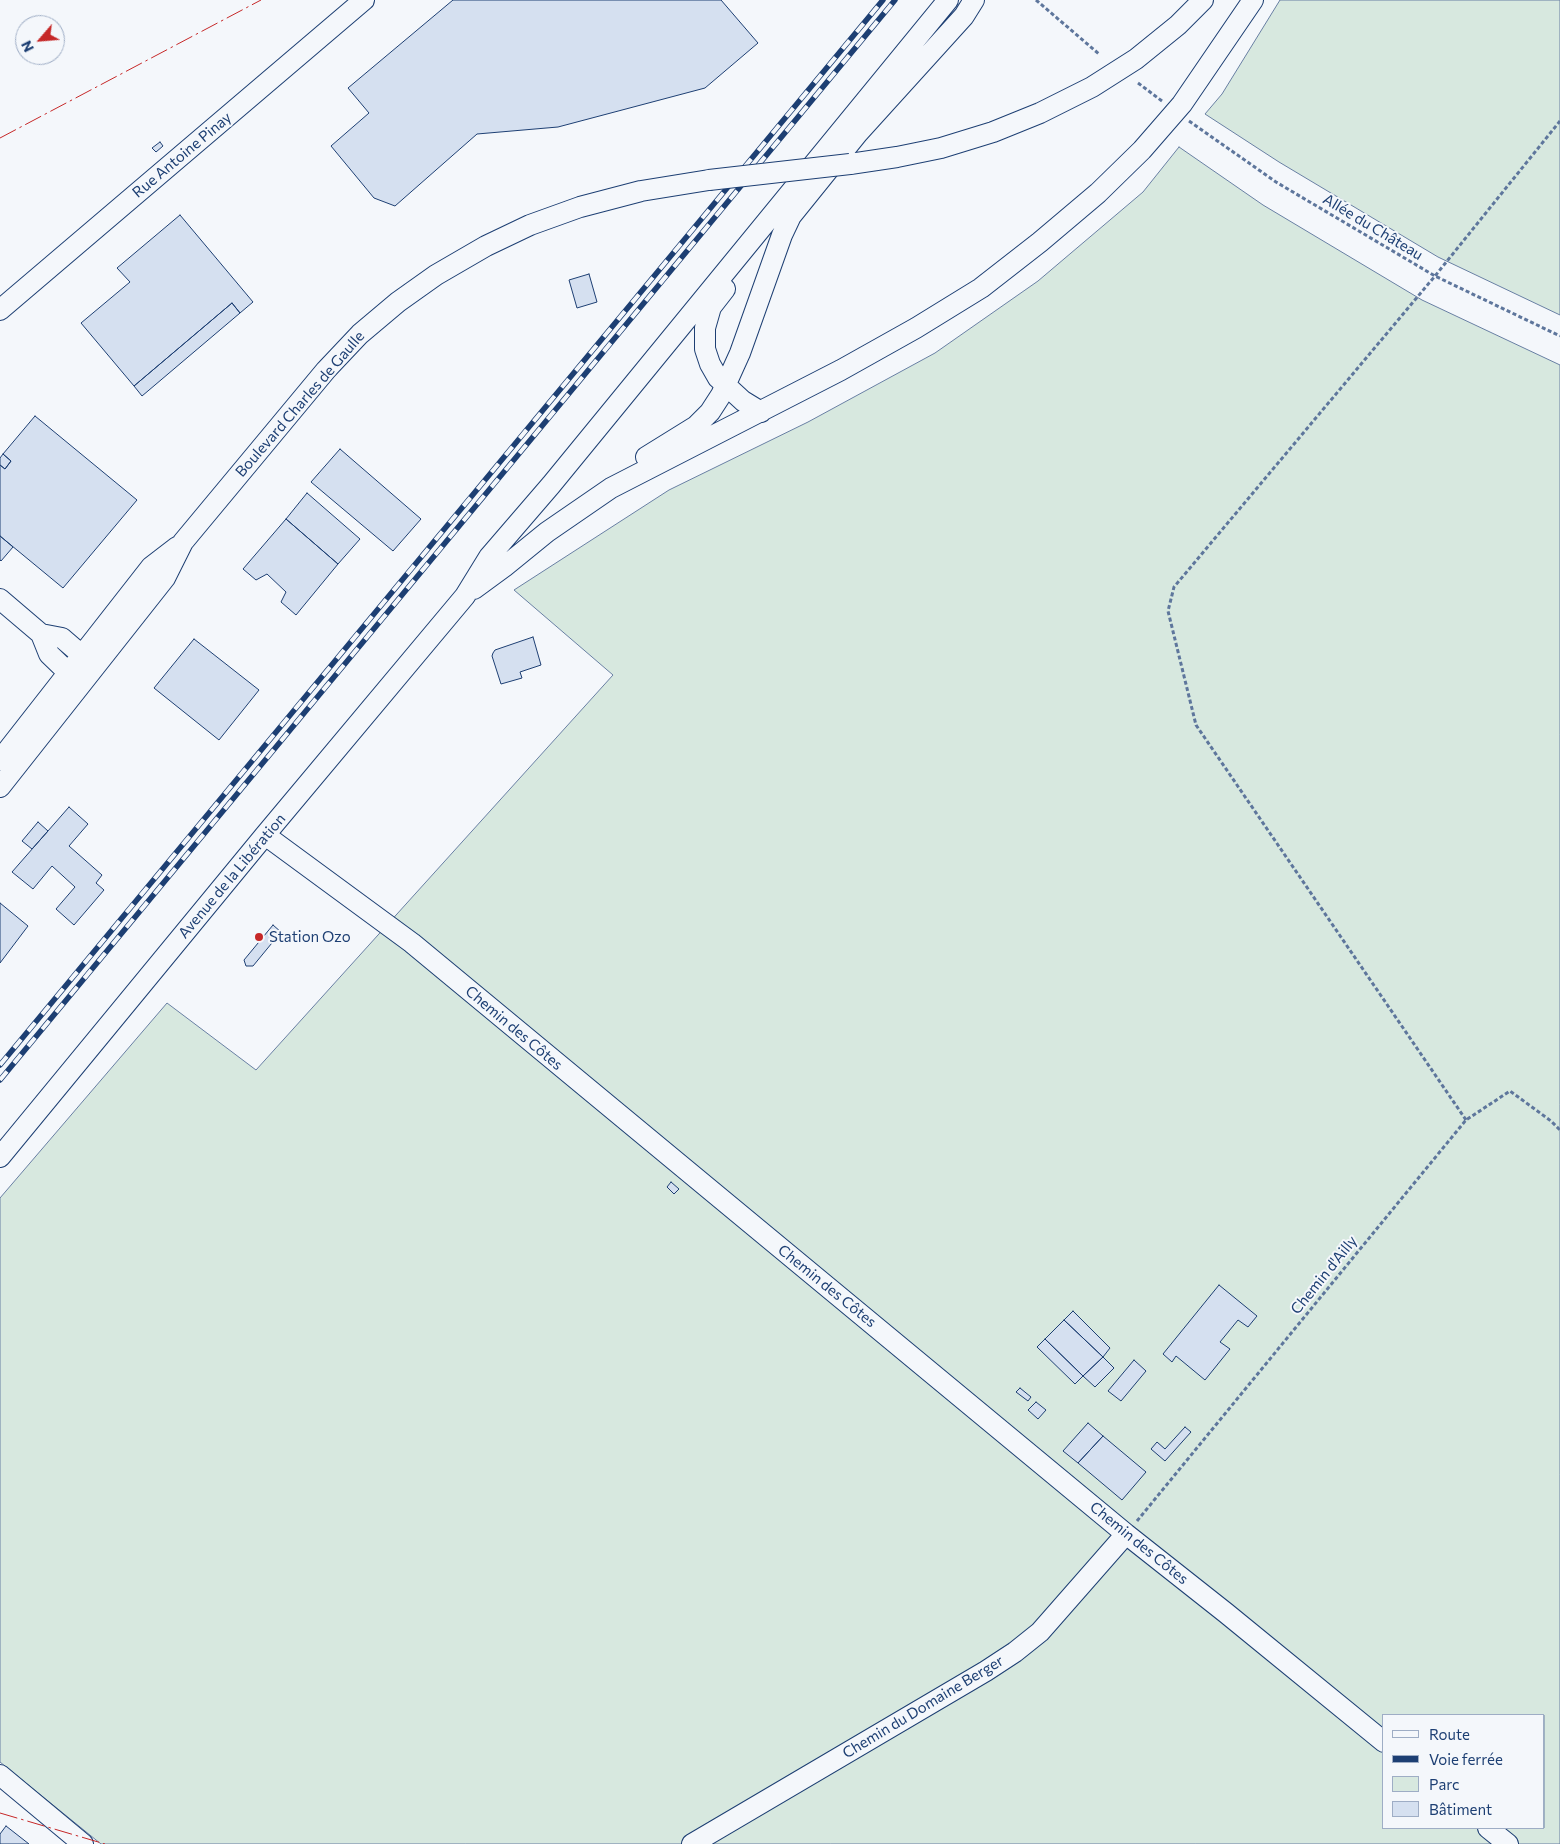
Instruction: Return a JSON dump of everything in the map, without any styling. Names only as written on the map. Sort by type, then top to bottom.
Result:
[{"type":"street","name":"Rue Antoine Pinay","points":[[0,310],[364,0]]},
{"type":"street","points":[[465,596],[489,557],[551,485],[948,0]]},
{"type":"street","points":[[465,596],[547,532],[611,488],[650,453],[696,426],[710,412],[726,385],[740,354],[782,235],[791,216],[858,133],[964,16],[974,0]]},
{"type":"street","name":"Boulevard Charles de Gaulle","points":[[0,787],[89,661],[165,578],[183,542],[326,370],[368,328],[398,302],[436,275],[486,246],[530,226],[580,207],[641,191],[709,180],[897,157],[941,148],[993,132],[1040,113],[1092,87],[1136,59],[1178,25],[1203,0]]},
{"type":"street","points":[[611,488],[841,370],[908,333],[981,288],[1077,212],[1142,150],[1182,104],[1253,0]]},
{"type":"street","points":[[752,239],[730,283],[711,307],[705,328],[705,349],[710,364],[718,378],[743,401],[761,412]]},
{"type":"street","name":"Avenue de la Libération","points":[[0,1157],[465,596]]},
{"type":"street","points":[[0,599],[41,634],[49,654],[75,679]]},
{"type":"street","points":[[41,634],[62,638],[89,661]]},
{"type":"street","name":"Boulevard Charles de Gaulle","points":[[0,760],[75,679]]},
{"type":"street","name":"Chemin des Côtes","points":[[266,834],[412,943],[1126,1534],[1382,1740]]},
{"type":"street","name":"Chemin du Domaine Berger","points":[[692,1844],[986,1671],[1015,1652],[1040,1632],[1126,1534]]},
{"type":"street","points":[[0,1775],[84,1844]]},
{"type":"street","points":[[1489,1829],[1508,1844]]},
{"type":"path","points":[[1036,0],[1099,54]]},
{"type":"path","points":[[1138,84],[1166,104]]},
{"type":"path","name":"Allée du Château","points":[[1185,119],[1276,182],[1435,276],[1560,336]]},
{"type":"path","points":[[1466,1120],[1196,725],[1168,611],[1174,587],[1435,276],[1560,121]]},
{"type":"path","name":"Chemin d'Ailly","points":[[1126,1534],[1466,1120],[1510,1092],[1551,1121],[1560,1130]]},
{"type":"green space","points":[[1280,0],[1560,0],[1560,315],[1438,257],[1279,162],[1205,114],[1222,94]]},
{"type":"green space","points":[[1179,147],[1263,205],[1422,300],[1560,365],[1560,1844],[101,1844],[0,1762],[0,1198],[167,1003],[256,1070],[613,675],[514,590],[669,490],[808,422],[935,353],[1038,281],[1143,192]]},
{"type":"building","points":[[453,0],[721,0],[758,43],[705,88],[558,127],[477,134],[395,206],[374,198],[331,146],[369,113],[348,88]]},
{"type":"building","points":[[160,142],[163,146],[156,152],[152,148]]},
{"type":"building","points":[[180,215],[253,302],[240,313],[232,303],[134,386],[81,323],[130,282],[117,268]]},
{"type":"building","points":[[589,274],[597,302],[577,308],[569,280]]},
{"type":"building","points":[[232,303],[240,313],[142,396],[134,386]]},
{"type":"building","points":[[35,416],[137,500],[63,588],[0,536],[0,465],[5,469],[11,461],[3,454]]},
{"type":"building","points":[[340,449],[421,519],[393,551],[311,482]]},
{"type":"building","points":[[3,454],[11,461],[5,469],[0,465],[0,458]]},
{"type":"building","points":[[307,493],[360,539],[338,564],[286,519]]},
{"type":"building","points":[[286,519],[338,564],[296,615],[281,602],[286,592],[267,574],[256,580],[243,569]]},
{"type":"building","points":[[0,536],[13,547],[1,561],[0,560]]},
{"type":"building","points":[[533,637],[541,665],[520,672],[522,678],[501,684],[492,656],[495,650]]},
{"type":"building","points":[[194,639],[259,690],[219,740],[154,688]]},
{"type":"building","points":[[69,807],[88,824],[69,846],[102,875],[96,883],[104,890],[74,925],[56,909],[75,887],[52,866],[33,889],[12,872]]},
{"type":"building","points":[[38,822],[48,831],[32,849],[22,841]]},
{"type":"building","points":[[0,903],[28,926],[0,963]]},
{"type":"building","points":[[273,925],[281,932],[253,966],[246,966],[244,960]]},
{"type":"building","points":[[671,1182],[679,1189],[674,1194],[667,1187]]},
{"type":"building","points":[[1219,1285],[1257,1316],[1248,1327],[1238,1320],[1220,1342],[1230,1349],[1205,1380],[1176,1356],[1172,1362],[1163,1354]]},
{"type":"building","points":[[1073,1311],[1110,1348],[1103,1357],[1064,1320]]},
{"type":"building","points":[[1064,1320],[1103,1357],[1083,1376],[1045,1339]]},
{"type":"building","points":[[1045,1339],[1083,1376],[1075,1384],[1037,1347]]},
{"type":"building","points":[[1103,1357],[1114,1368],[1095,1387],[1083,1376]]},
{"type":"building","points":[[1134,1360],[1146,1371],[1121,1401],[1108,1391]]},
{"type":"building","points":[[1020,1388],[1031,1397],[1028,1401],[1016,1392]]},
{"type":"building","points":[[1036,1402],[1046,1410],[1038,1419],[1028,1410]]},
{"type":"building","points":[[1088,1423],[1103,1436],[1078,1463],[1063,1451]]},
{"type":"building","points":[[1185,1427],[1191,1432],[1165,1461],[1151,1449],[1157,1442],[1165,1449]]},
{"type":"building","points":[[1103,1436],[1146,1472],[1122,1500],[1078,1463]]},
{"type":"building","points":[[6,1826],[29,1844],[0,1844],[0,1834]]},
{"type":"railway","points":[[0,1065],[883,0]]},
{"type":"railway","points":[[0,1080],[895,0]]},
{"type":"power","points":[[0,138],[261,0]]},
{"type":"power","points":[[0,1813],[105,1844]]},
{"type":"place","name":"Station Ozo","points":[[259,937]]}]
